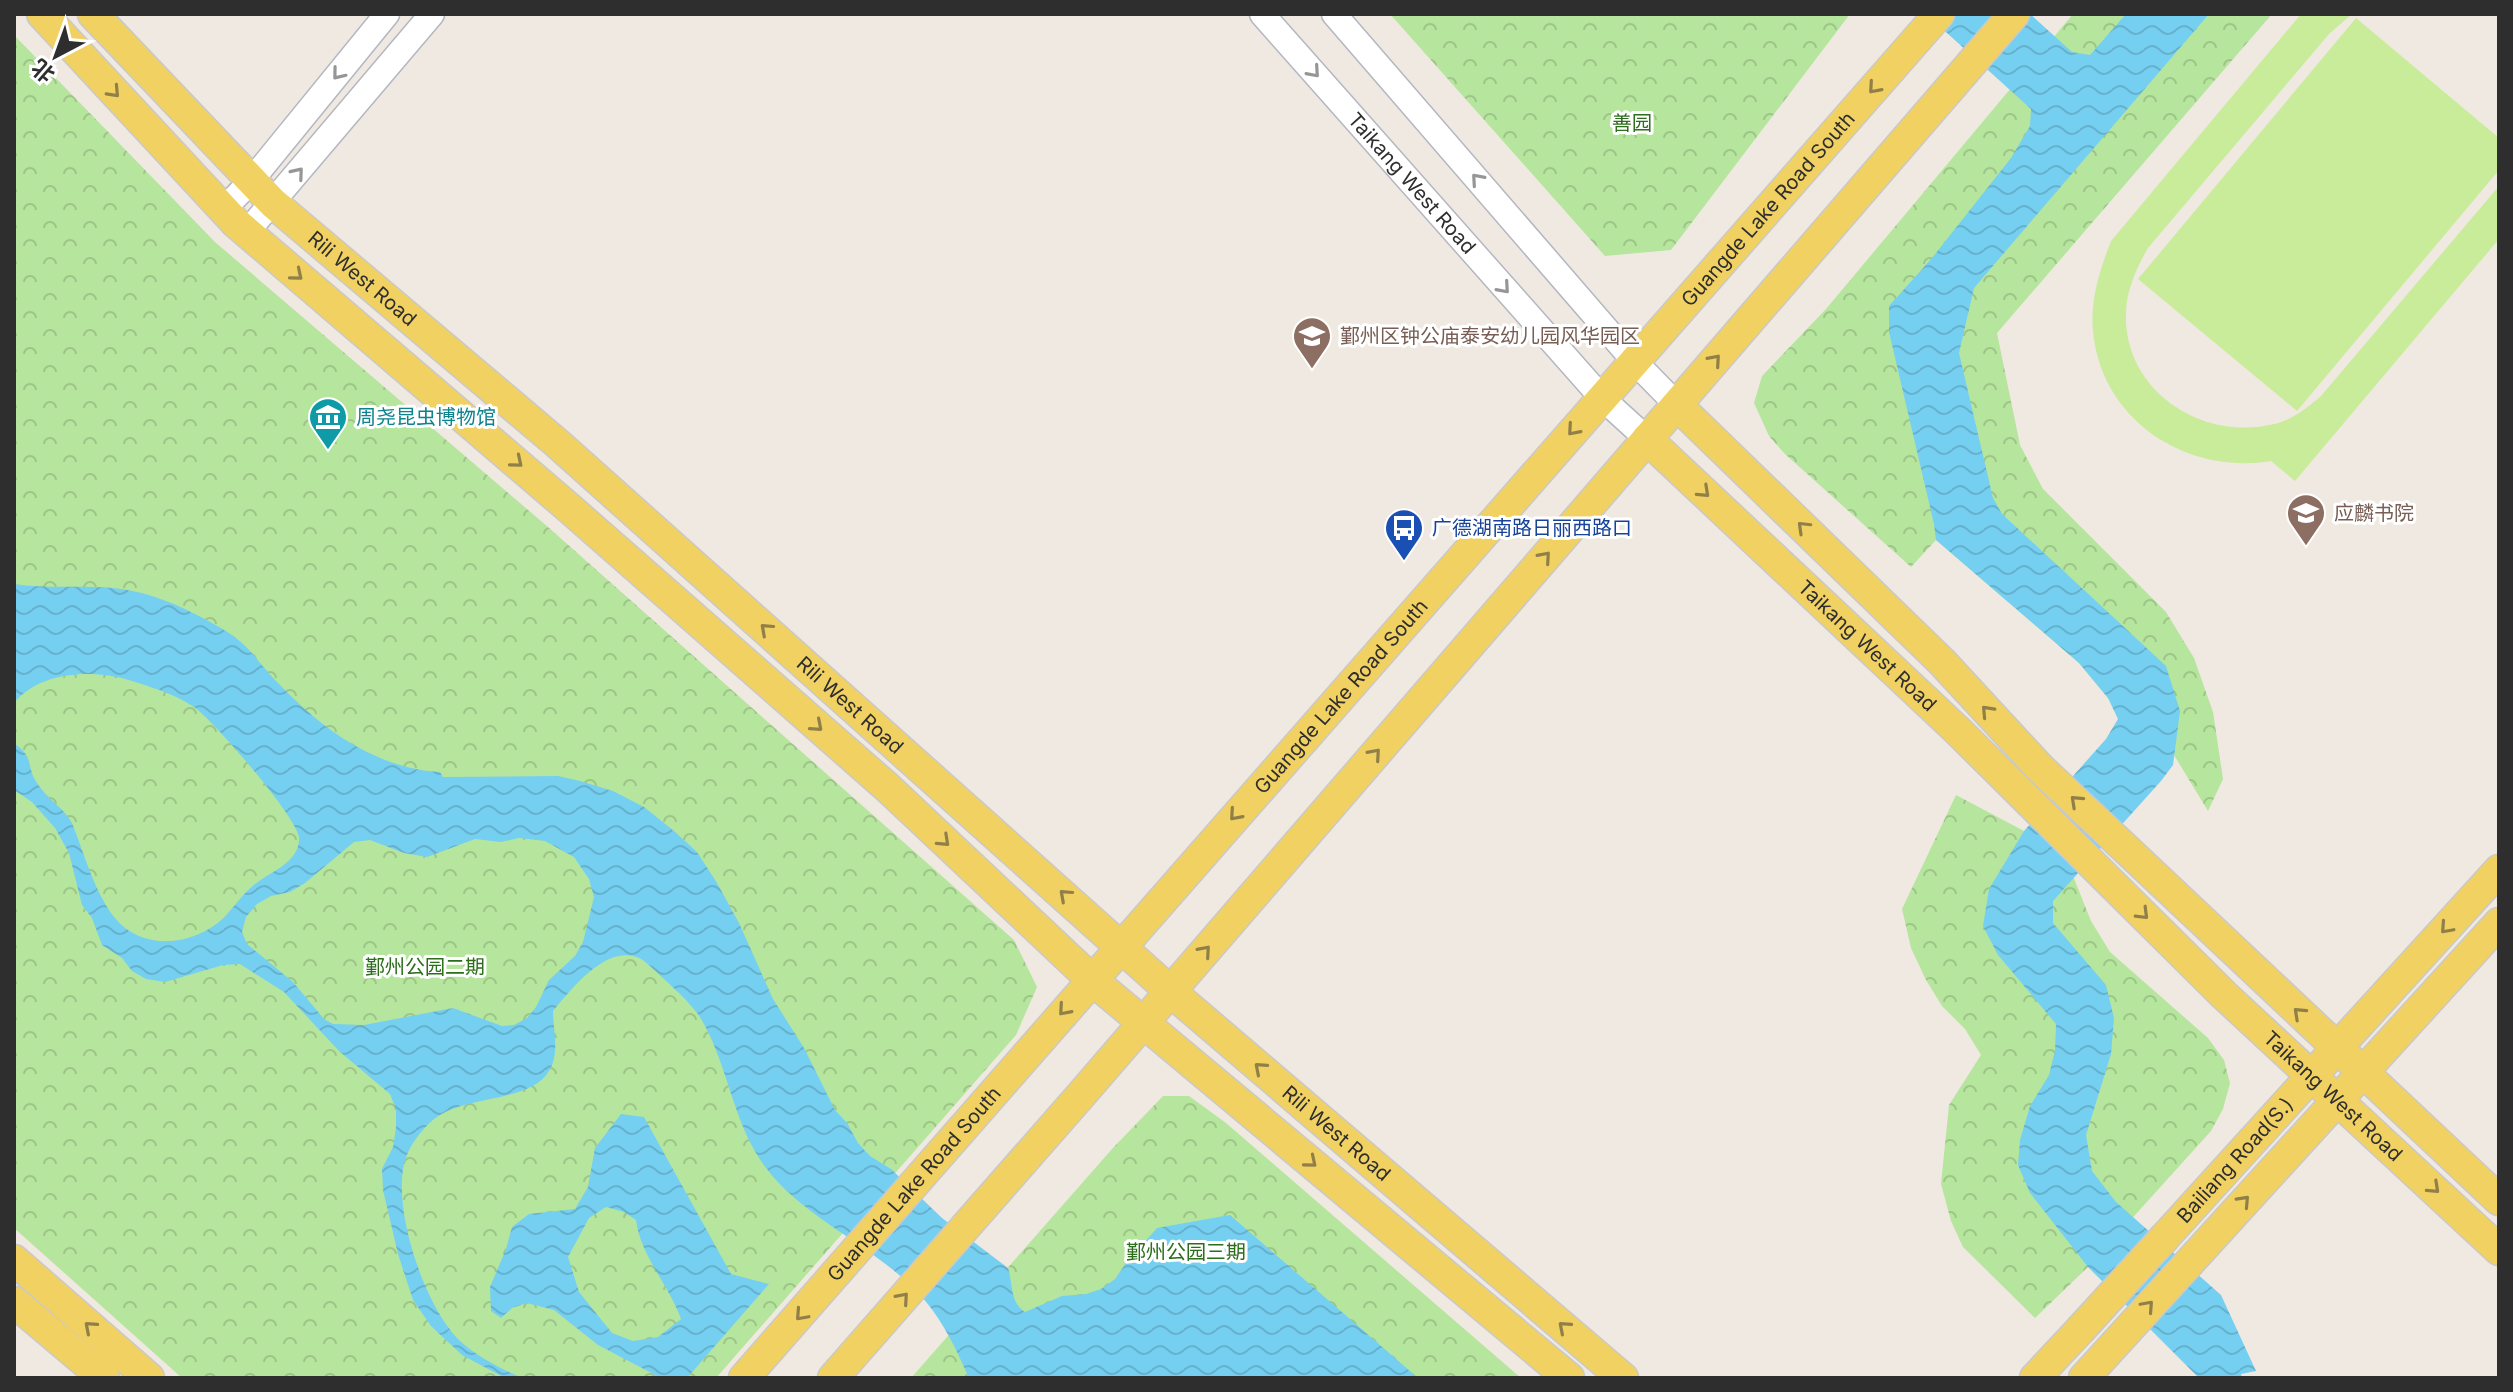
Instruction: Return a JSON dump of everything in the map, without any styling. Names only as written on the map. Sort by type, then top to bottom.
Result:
[{"type":"main road","name":"Rili West Road","points":[[42,14],[223,210],[247,232],[581,518],[888,788],[1091,979],[1569,1378]]},
{"type":"main road","name":"Rili West Road","points":[[93,14],[273,203],[558,444],[1170,991],[1623,1378]]},
{"type":"main road","points":[[833,1378],[2014,14]]},
{"type":"main road","name":"Guangde Lake Road South","points":[[744,1378],[1932,22]]},
{"type":"main road","name":"Taikang West Road","points":[[1677,405],[1942,662],[2040,768],[2499,1200]]},
{"type":"main road","name":"Taikang West Road","points":[[1647,439],[1957,730],[2224,995],[2499,1250]]},
{"type":"main road","name":"Bailiang Road(S.)","points":[[2035,1378],[2499,870]]},
{"type":"main road","name":"Bailiang Road(S.)","points":[[2084,1378],[2499,923]]},
{"type":"main road","points":[[14,1260],[149,1378]]},
{"type":"main road","points":[[14,1302],[104,1378]]},
{"type":"street","points":[[223,210],[251,181],[387,14]]},
{"type":"street","points":[[247,232],[432,14]]},
{"type":"street","name":"Taikang West Road","points":[[1262,14],[1602,398],[1647,439]]},
{"type":"street","name":"Taikang West Road","points":[[1334,14],[1634,361],[1677,405]]},
{"type":"green space","name":"善园","points":[[1390,14],[1850,14],[1671,250],[1605,256]]},
{"type":"green space","points":[[2073,14],[2272,14],[1997,333],[2020,445],[2043,489],[2166,612],[2194,658],[2213,712],[2223,779],[2208,811],[2174,755],[2108,698],[2079,663],[1936,540],[1911,567],[1785,454],[1769,436],[1754,403],[1762,376],[1826,309]]},
{"type":"green space","points":[[2301,14],[2352,14],[2329,34],[2148,248],[2133,278],[2126,311],[2128,339],[2137,365],[2152,386],[2172,404],[2194,417],[2220,425],[2247,428],[2287,420],[2321,396],[2499,186],[2499,239],[2295,481],[2271,461],[2239,463],[2208,459],[2179,449],[2153,435],[2130,415],[2112,391],[2099,363],[2092,319],[2097,285],[2111,241]]},
{"type":"green space","points":[[2356,18],[2499,138],[2499,170],[2297,411],[2138,279]]},
{"type":"green space","name":"鄞州公园二期","points":[[14,35],[215,242],[548,527],[1014,940],[1037,987],[1016,1035],[716,1378],[182,1378],[14,1228]]},
{"type":"green space","points":[[1956,795],[2024,831],[2073,876],[2091,921],[2110,952],[2208,1038],[2224,1060],[2230,1083],[2223,1109],[2211,1131],[2088,1267],[2035,1318],[1963,1247],[1951,1221],[1941,1184],[1949,1105],[1981,1055],[1965,1029],[1942,1006],[1926,980],[1911,948],[1902,909]]},
{"type":"green space","name":"鄞州公园三期","points":[[1163,1096],[1189,1096],[1226,1123],[1521,1378],[911,1378],[1112,1149]]},
{"type":"water","points":[[1926,14],[2030,14],[2072,52],[2090,55],[2126,14],[2209,14],[1974,288],[1959,353],[1993,498],[2002,514],[2166,666],[2180,711],[2173,765],[2053,901],[2053,923],[2106,985],[2114,1018],[2111,1054],[2086,1135],[2092,1171],[2116,1202],[2221,1295],[2256,1371],[2241,1374],[2242,1378],[2199,1378],[2088,1267],[2030,1193],[2018,1165],[2020,1140],[2030,1106],[2049,1075],[2055,1051],[2056,1024],[1998,955],[1983,926],[1989,889],[2024,831],[2106,739],[2118,719],[2108,698],[2079,663],[1936,540],[1889,332],[1889,306],[1932,258],[2011,158],[2030,126],[2031,109]]},
{"type":"water","points":[[14,584],[127,590],[182,608],[232,635],[316,718],[354,745],[395,764],[440,772],[443,777],[558,776],[613,791],[644,807],[697,852],[739,923],[773,999],[804,1048],[835,1110],[847,1123],[858,1143],[870,1156],[891,1169],[942,1218],[1008,1268],[1014,1298],[1025,1312],[1062,1296],[1101,1289],[1115,1279],[1157,1228],[1230,1215],[1418,1378],[969,1378],[940,1322],[911,1285],[794,1198],[766,1168],[746,1134],[713,1042],[700,1018],[650,966],[628,955],[603,962],[591,970],[553,1011],[554,1057],[549,1071],[540,1081],[513,1094],[447,1111],[434,1119],[415,1140],[404,1164],[403,1207],[424,1282],[446,1325],[459,1340],[481,1357],[522,1378],[505,1378],[462,1355],[431,1326],[413,1300],[383,1190],[382,1169],[393,1147],[396,1128],[396,1109],[390,1094],[339,1051],[284,992],[240,964],[223,965],[165,982],[146,979],[132,971],[122,958],[102,945],[92,918],[82,905],[69,853],[55,828],[32,802],[14,790],[14,743],[28,758],[33,777],[72,823],[107,907],[124,927],[148,939],[174,941],[200,934],[224,917],[249,889],[283,866],[295,854],[299,838],[285,811],[204,716],[187,702],[164,692],[117,677],[69,675],[39,684],[14,703]],"holes":[[[475,839],[545,841],[574,857],[589,879],[594,897],[583,942],[575,956],[549,980],[527,1018],[514,1025],[502,1026],[453,1008],[364,1025],[333,1024],[324,1019],[293,982],[247,944],[242,932],[246,917],[257,904],[305,883],[354,842],[370,840],[404,853],[427,857]]]},
{"type":"water","points":[[621,1114],[644,1117],[731,1274],[769,1284],[687,1378],[661,1378],[598,1345],[554,1310],[527,1303],[512,1308],[501,1318],[491,1311],[490,1287],[512,1227],[529,1214],[575,1209],[588,1187],[595,1148]],"holes":[[[606,1207],[624,1212],[636,1220],[643,1245],[681,1319],[658,1337],[633,1341],[612,1333],[579,1292],[568,1257],[589,1218]]]},
{"type":"place","name":"鄞州区钟公庙泰安幼儿园风华园区","points":[[1312,370]]},
{"type":"place","name":"周尧昆虫博物馆","points":[[328,451]]},
{"type":"place","name":"应麟书院","points":[[2306,547]]},
{"type":"place","name":"广德湖南路日丽西路口","points":[[1404,562]]}]
